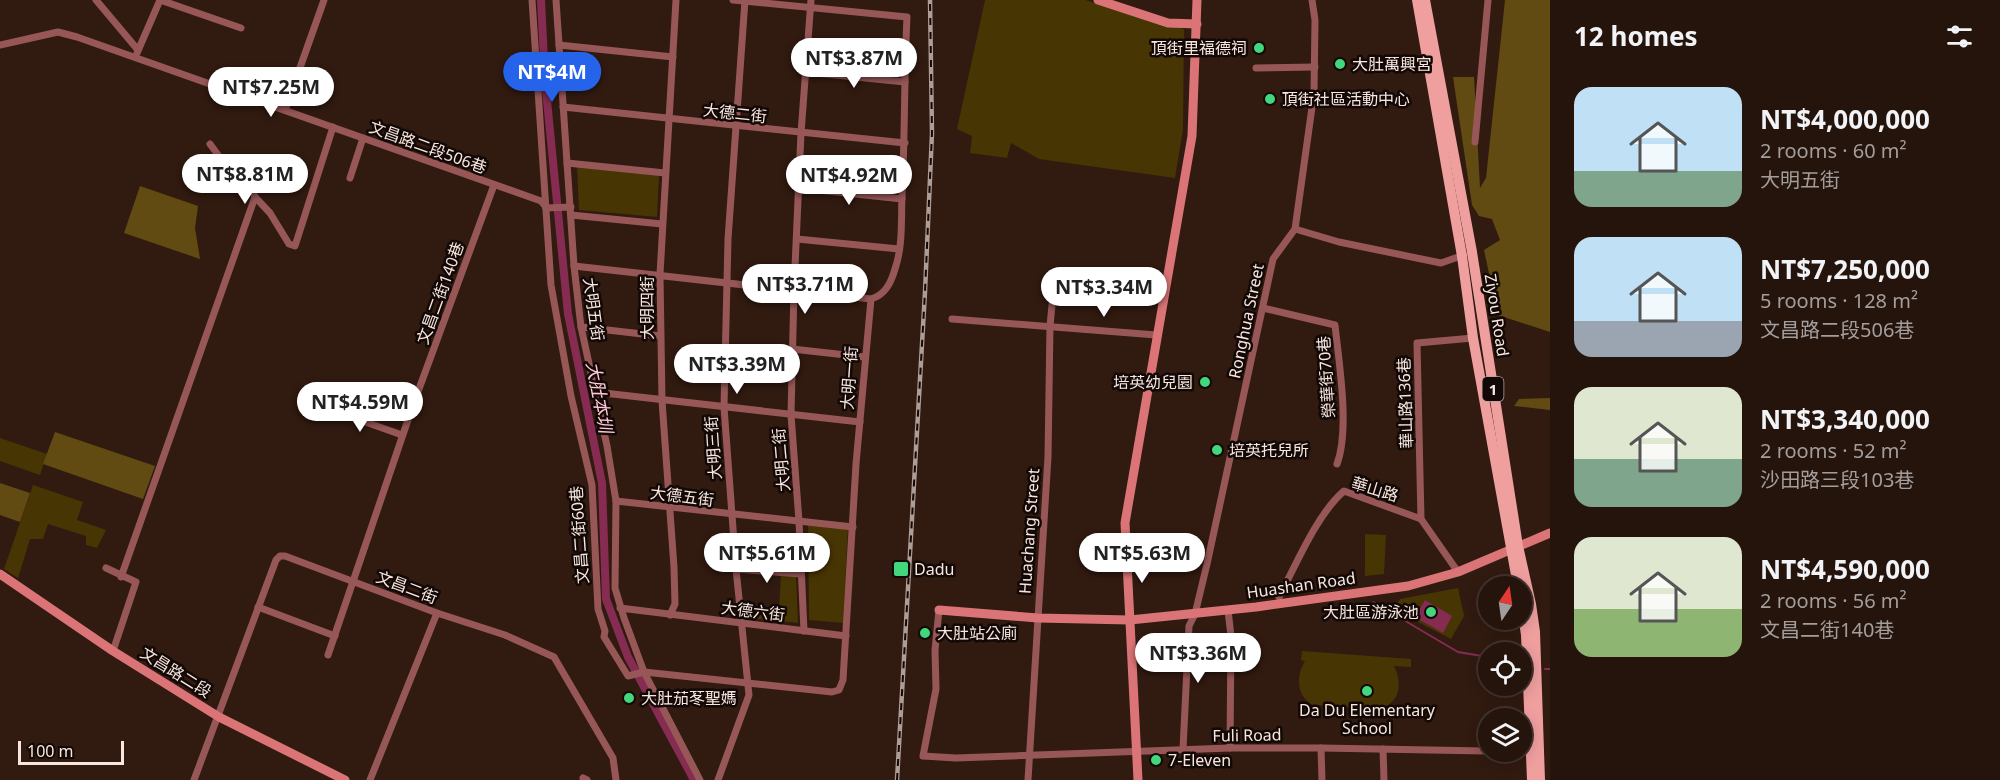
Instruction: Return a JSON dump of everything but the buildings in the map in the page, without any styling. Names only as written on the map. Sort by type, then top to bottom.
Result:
[{"type":"main road","name":"Ziyou Road","points":[[1417,0],[1467,254],[1473,338],[1515,547],[1535,632],[1536,752],[1532,780]]},
{"type":"main road","name":"Ziyou Road","points":[[1425,0],[1515,547],[1517,576]]},
{"type":"main road","name":"Ziyou Road","points":[[1525,630],[1540,780]]},
{"type":"street","points":[[96,0],[138,50]]},
{"type":"street","points":[[135,59],[160,0],[241,28]]},
{"type":"street","points":[[285,110],[324,0]]},
{"type":"street","name":"文昌二街60巷","points":[[532,0],[551,285],[571,396],[592,485],[598,609],[606,631],[604,637],[628,676],[644,672]]},
{"type":"street","name":"大明五街","points":[[556,0],[574,266],[581,327],[607,446],[616,501],[615,588],[644,672],[700,780]]},
{"type":"street","name":"大明四街","points":[[670,615],[675,604],[662,401],[660,274],[676,0]]},
{"type":"street","points":[[574,266],[726,281],[871,299],[884,292],[895,269],[900,249],[905,143],[907,17],[733,0]]},
{"type":"street","name":"大明二街","points":[[804,631],[791,415],[801,133],[811,0]]},
{"type":"street","points":[[1098,0],[1169,20],[1197,24]]},
{"type":"street","points":[[1118,0],[1169,20]]},
{"type":"street","points":[[1138,780],[1125,523],[1192,136],[1197,0]]},
{"type":"street","name":"Ronghua Street","points":[[1183,749],[1189,626],[1195,614],[1273,259],[1295,229],[1314,93],[1312,0]]},
{"type":"street","points":[[1475,142],[1488,0]]},
{"type":"street","name":"大明三街","points":[[718,780],[749,695],[736,569],[724,407],[726,281],[745,1]]},
{"type":"street","name":"文昌路二段506巷","points":[[0,45],[58,32],[541,201],[546,208]]},
{"type":"street","points":[[559,45],[673,57]]},
{"type":"street","points":[[1256,68],[1315,67]]},
{"type":"street","points":[[806,72],[905,82]]},
{"type":"street","name":"大德二街","points":[[563,107],[905,143]]},
{"type":"street","points":[[210,144],[220,159],[253,191],[289,244],[295,246],[333,128]]},
{"type":"street","points":[[350,178],[363,138]]},
{"type":"street","points":[[567,162],[665,173]]},
{"type":"street","name":"文昌二街140巷","points":[[328,655],[402,435],[494,185]]},
{"type":"street","points":[[799,188],[902,199]]},
{"type":"street","points":[[121,577],[255,197]]},
{"type":"street","points":[[546,208],[662,224]]},
{"type":"street","points":[[1295,229],[1339,242],[1441,263],[1467,254]]},
{"type":"street","points":[[796,239],[900,249]]},
{"type":"street","name":"Huachang Street","points":[[1028,780],[1048,457],[1050,326],[1054,284]]},
{"type":"street","name":"大明一街","points":[[748,682],[832,692],[839,690],[843,680],[864,357],[871,299]]},
{"type":"street","name":"榮華街70巷","points":[[1263,308],[1335,325],[1342,424],[1340,456],[1337,465]]},
{"type":"street","points":[[952,319],[1156,335]]},
{"type":"street","points":[[581,327],[660,336]]},
{"type":"street","name":"華山路136巷","points":[[1421,519],[1418,343],[1473,338]]},
{"type":"street","points":[[792,349],[864,357]]},
{"type":"street","points":[[595,392],[860,422]]},
{"type":"street","points":[[326,408],[402,435]]},
{"type":"street","name":"華山路","points":[[1279,597],[1333,500],[1344,491],[1421,519]]},
{"type":"street","name":"大德五街","points":[[616,501],[853,527]]},
{"type":"street","points":[[1421,519],[1458,572]]},
{"type":"street","name":"Huashan Road","points":[[939,610],[1038,618],[1130,620],[1228,610],[1408,586],[1458,572],[1550,533]]},
{"type":"street","name":"文昌二街","points":[[194,780],[276,560],[280,556],[285,556],[437,613],[505,635],[554,657],[613,758],[616,780]]},
{"type":"street","points":[[106,568],[121,577],[136,582],[113,651]]},
{"type":"street","points":[[736,569],[800,574]]},
{"type":"street","name":"文昌路二段","points":[[0,574],[113,651],[219,717],[345,780]]},
{"type":"street","points":[[258,607],[335,636]]},
{"type":"street","name":"大德六街","points":[[621,608],[846,636]]},
{"type":"street","name":"Fuli Road","points":[[939,610],[935,650],[936,689],[923,756],[1029,756],[1230,748],[1536,752]]},
{"type":"street","points":[[1228,610],[1232,636],[1230,748]]},
{"type":"street","points":[[370,780],[437,613]]},
{"type":"street","points":[[644,672],[748,682]]},
{"type":"street","points":[[1321,748],[1322,780]]},
{"type":"street","points":[[1383,749],[1384,780]]},
{"type":"shaded area","points":[[985,0],[1085,0],[1184,29],[1183,129],[1175,178],[1039,159],[1011,143],[1007,158],[970,153],[972,136],[957,129]]},
{"type":"shaded area","points":[[1505,0],[1550,0],[1550,332],[1498,315],[1484,250],[1500,240],[1492,219],[1479,216],[1472,205],[1453,77],[1474,77],[1480,188],[1486,178]]},
{"type":"shaded area","points":[[577,165],[659,174],[657,217],[579,210]]},
{"type":"shaded area","points":[[140,186],[198,206],[195,228],[200,259],[124,233]]},
{"type":"shaded area","points":[[1550,398],[1550,410],[1514,406],[1519,399]]},
{"type":"shaded area","points":[[55,432],[155,466],[143,499],[43,464]]},
{"type":"shaded area","points":[[0,438],[47,454],[40,475],[0,461]]},
{"type":"shaded area","points":[[0,483],[30,493],[20,522],[0,515]]},
{"type":"shaded area","points":[[33,485],[83,502],[77,520],[106,530],[97,548],[86,545],[86,536],[48,524],[43,539],[30,539],[18,578],[4,569]]},
{"type":"shaded area","points":[[808,525],[848,528],[843,623],[809,620]]},
{"type":"shaded area","points":[[1365,534],[1386,535],[1384,574],[1365,576]]},
{"type":"shaded area","points":[[781,575],[796,575],[798,623],[741,617],[742,608],[779,610]]},
{"type":"shaded area","name":"大肚區游泳池","points":[[1458,588],[1464,616],[1451,639],[1393,609],[1400,599]]},
{"type":"shaded area","points":[[1425,600],[1452,616],[1443,633],[1415,617]]},
{"type":"shaded area","points":[[1302,651],[1411,659],[1411,667],[1394,666],[1399,683],[1397,695],[1390,704],[1384,707],[1313,705],[1303,696],[1299,685],[1300,673],[1305,661],[1301,660]]},
{"type":"waterway","name":"大肚本圳","points":[[541,0],[545,80],[568,314],[602,483],[606,599],[628,657],[694,780]]},
{"type":"waterway","points":[[1373,602],[1458,652],[1478,655]]},
{"type":"waterway","points":[[1545,669],[1550,669]]},
{"type":"railway","points":[[897,780],[932,133],[930,0]]},
{"type":"place","name":"頂街里福德祠","points":[[1259,48]]},
{"type":"place","name":"大肚萬興宮","points":[[1340,64]]},
{"type":"place","name":"頂街社區活動中心","points":[[1270,99]]},
{"type":"place","name":"培英幼兒園","points":[[1205,382]]},
{"type":"place","name":"培英托兒所","points":[[1217,450]]},
{"type":"place","name":"Dadu","points":[[901,569]]},
{"type":"place","name":"大肚區游泳池","points":[[1431,612]]},
{"type":"place","name":"大肚站公廁","points":[[925,633]]},
{"type":"place","name":"Da Du Elementary School","points":[[1367,691]]},
{"type":"place","name":"大肚茄苳聖媽","points":[[629,698]]},
{"type":"place","name":"7-Eleven","points":[[1156,760]]}]
